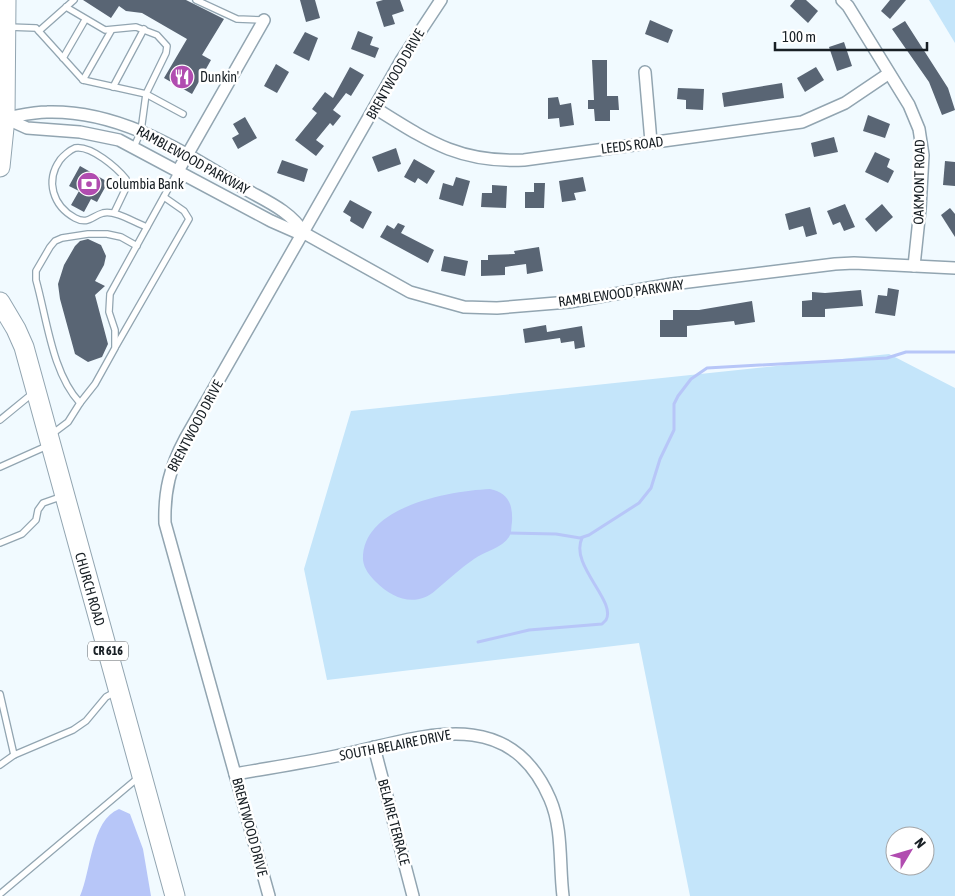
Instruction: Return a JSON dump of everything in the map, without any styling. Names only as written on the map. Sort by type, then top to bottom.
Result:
[{"type":"main road","points":[[0,167],[6,0]]},
{"type":"main road","name":"CHURCH ROAD","points":[[0,302],[19,334],[30,369],[48,441],[143,774],[175,896]]},
{"type":"main road","name":"CHURCH ROAD","points":[[0,328],[21,352],[30,369]]},
{"type":"street","name":"BRENTWOOD DRIVE","points":[[269,896],[165,523],[164,502],[168,477],[178,452],[402,59],[441,0]]},
{"type":"street","name":"OAKMONT ROAD","points":[[842,0],[848,6],[914,116],[922,142],[920,209],[914,266]]},
{"type":"street","points":[[178,171],[264,20]]},
{"type":"street","points":[[645,72],[651,142]]},
{"type":"street","name":"LEEDS ROAD","points":[[375,108],[438,145],[468,157],[495,161],[524,160],[789,124],[814,118],[849,100],[888,74]]},
{"type":"street","name":"RAMBLEWOOD PARKWAY","points":[[2,118],[45,112],[79,114],[113,121],[141,131],[188,154],[287,213],[297,221],[304,233]]},
{"type":"street","name":"RAMBLEWOOD PARKWAY","points":[[2,118],[27,128],[98,135],[134,147],[271,221],[296,232],[304,233],[410,292],[464,308],[497,308],[569,302],[672,284],[835,264],[955,268]]},
{"type":"street","name":"SOUTH BELAIRE DRIVE","points":[[235,774],[454,732],[494,741],[517,755],[536,774],[555,813],[563,896]]},
{"type":"street","name":"BELAIRE TERRACE","points":[[374,747],[414,896]]},
{"type":"lane","points":[[39,31],[74,0]]},
{"type":"lane","points":[[196,0],[237,20],[264,20]]},
{"type":"lane","points":[[66,7],[85,20],[105,30],[111,31],[129,27],[144,29],[157,35],[167,46],[166,53],[146,94],[141,131],[134,147]]},
{"type":"lane","points":[[63,58],[85,20]]},
{"type":"lane","points":[[6,27],[36,28],[83,80],[146,94],[183,114]]},
{"type":"lane","points":[[114,87],[144,29]]},
{"type":"lane","points":[[83,80],[111,31]]},
{"type":"lane","points":[[114,213],[125,190],[126,179],[117,168],[85,148],[73,148],[62,156],[52,178],[56,202],[62,210],[77,219],[85,221],[94,219],[102,213],[114,213],[147,227]]},
{"type":"lane","points":[[115,348],[115,330],[109,312],[110,294],[178,171]]},
{"type":"lane","points":[[0,467],[48,441],[68,422],[95,384],[190,219],[184,211],[164,197]]},
{"type":"lane","points":[[80,403],[72,394],[56,360],[36,280],[36,271],[55,241],[62,238],[88,234],[107,234],[121,237],[137,246]]},
{"type":"lane","points":[[0,420],[35,391]]},
{"type":"lane","points":[[0,543],[22,534],[36,520],[38,510],[43,503],[64,496]]},
{"type":"lane","points":[[0,765],[14,754],[73,730],[86,721],[106,697],[118,689]]},
{"type":"lane","points":[[0,694],[14,754]]},
{"type":"lane","points":[[0,894],[143,774]]},
{"type":"shaded area","points":[[929,0],[955,0],[955,43]]},
{"type":"shaded area","points":[[889,354],[955,388],[955,896],[690,896],[639,643],[327,680],[304,569],[351,411]]},
{"type":"water","points":[[490,489],[505,496],[512,510],[509,537],[498,547],[469,562],[428,596],[413,600],[397,597],[383,588],[368,572],[363,560],[366,542],[376,526],[392,514],[432,498],[453,493]]},
{"type":"water","points":[[119,809],[130,814],[143,849],[151,896],[80,896],[97,835],[110,815]]},
{"type":"building","points":[[83,0],[186,0],[224,19],[202,55],[211,60],[192,94],[164,78],[187,39],[142,13],[126,11],[119,6],[111,18]]},
{"type":"building","points":[[300,0],[315,0],[320,18],[306,22]]},
{"type":"building","points":[[400,0],[404,11],[392,15],[395,24],[384,27],[376,2]]},
{"type":"building","points":[[795,0],[806,0],[818,11],[808,23],[790,6]]},
{"type":"building","points":[[890,0],[906,0],[890,19],[881,11]]},
{"type":"building","points":[[650,20],[673,30],[668,43],[645,34]]},
{"type":"building","points":[[905,21],[948,88],[955,110],[942,115],[929,82],[892,29]]},
{"type":"building","points":[[358,31],[373,37],[370,45],[379,48],[375,58],[351,49]]},
{"type":"building","points":[[305,32],[318,38],[309,61],[293,53]]},
{"type":"building","points":[[844,42],[852,66],[837,71],[829,47]]},
{"type":"building","points":[[592,60],[607,60],[607,96],[618,96],[619,110],[610,110],[610,121],[595,121],[594,109],[588,109],[588,100],[594,100]]},
{"type":"building","points":[[276,64],[289,72],[277,93],[264,86]]},
{"type":"building","points":[[350,67],[364,75],[351,96],[346,93],[333,110],[341,116],[333,126],[330,123],[316,140],[324,146],[316,156],[295,140],[317,113],[312,109],[325,92],[333,98]]},
{"type":"building","points":[[816,67],[824,80],[805,92],[797,78]]},
{"type":"building","points":[[782,83],[784,98],[724,107],[722,93]]},
{"type":"building","points":[[678,88],[704,89],[703,110],[686,109],[686,100],[677,99]]},
{"type":"building","points":[[558,97],[560,105],[571,103],[574,125],[560,127],[559,118],[548,119],[548,98]]},
{"type":"building","points":[[868,115],[890,124],[885,138],[863,131]]},
{"type":"building","points":[[245,117],[257,138],[238,149],[232,138],[239,134],[233,124]]},
{"type":"building","points":[[834,137],[838,152],[814,157],[811,143]]},
{"type":"building","points":[[396,148],[401,164],[378,172],[372,157]]},
{"type":"building","points":[[875,152],[890,159],[887,167],[894,171],[888,183],[865,172]]},
{"type":"building","points":[[414,159],[435,171],[427,184],[418,178],[415,183],[404,177]]},
{"type":"building","points":[[282,160],[308,169],[304,182],[277,173]]},
{"type":"building","points":[[945,161],[955,162],[955,186],[943,185]]},
{"type":"building","points":[[80,166],[108,182],[97,202],[91,199],[84,212],[71,205],[79,191],[69,186]]},
{"type":"building","points":[[456,177],[470,181],[463,206],[439,199],[443,183],[453,186]]},
{"type":"building","points":[[583,177],[586,191],[574,193],[576,200],[562,202],[559,181]]},
{"type":"building","points":[[534,183],[545,183],[544,208],[525,208],[525,192],[534,192]]},
{"type":"building","points":[[492,185],[507,186],[506,208],[481,207],[482,193],[492,193]]},
{"type":"building","points":[[350,200],[372,212],[363,229],[350,221],[351,217],[343,212]]},
{"type":"building","points":[[845,204],[855,227],[844,231],[840,222],[833,225],[827,211]]},
{"type":"building","points":[[882,204],[893,217],[876,232],[865,219]]},
{"type":"building","points":[[810,207],[817,234],[806,237],[803,226],[789,230],[785,214]]},
{"type":"building","points":[[950,208],[955,214],[955,237],[941,215]]},
{"type":"building","points":[[398,223],[405,226],[401,233],[434,250],[428,263],[380,237],[387,225],[394,229]]},
{"type":"building","points":[[88,239],[101,245],[106,256],[104,265],[95,281],[105,286],[95,295],[108,344],[102,357],[88,362],[75,354],[60,299],[58,284],[64,265],[75,246],[80,241]]},
{"type":"building","points":[[539,247],[543,271],[527,274],[526,264],[505,267],[505,275],[481,276],[481,260],[488,260],[488,255],[515,254],[514,251]]},
{"type":"building","points":[[444,256],[468,261],[465,276],[441,271]]},
{"type":"building","points":[[888,288],[899,290],[895,316],[875,313],[878,295],[887,296]]},
{"type":"building","points":[[861,290],[863,306],[825,309],[825,317],[802,317],[802,301],[812,300],[812,292],[825,293]]},
{"type":"building","points":[[752,301],[755,322],[735,325],[734,321],[687,326],[687,337],[660,337],[660,320],[673,320],[673,310],[699,310]]},
{"type":"building","points":[[546,325],[547,332],[582,326],[585,347],[575,349],[574,341],[561,343],[560,338],[525,343],[523,329]]},
{"type":"waterway","points":[[508,533],[556,534],[580,538],[589,535],[639,503],[651,488],[660,459],[674,430],[674,404],[678,396],[691,379],[707,368],[887,358],[906,352],[955,352]]},
{"type":"waterway","points":[[478,642],[529,630],[602,624],[606,620],[608,612],[582,560],[580,548],[582,538]]},
{"type":"place","name":"Dunkin'","points":[[182,77]]},
{"type":"place","name":"Columbia Bank","points":[[89,184]]}]
